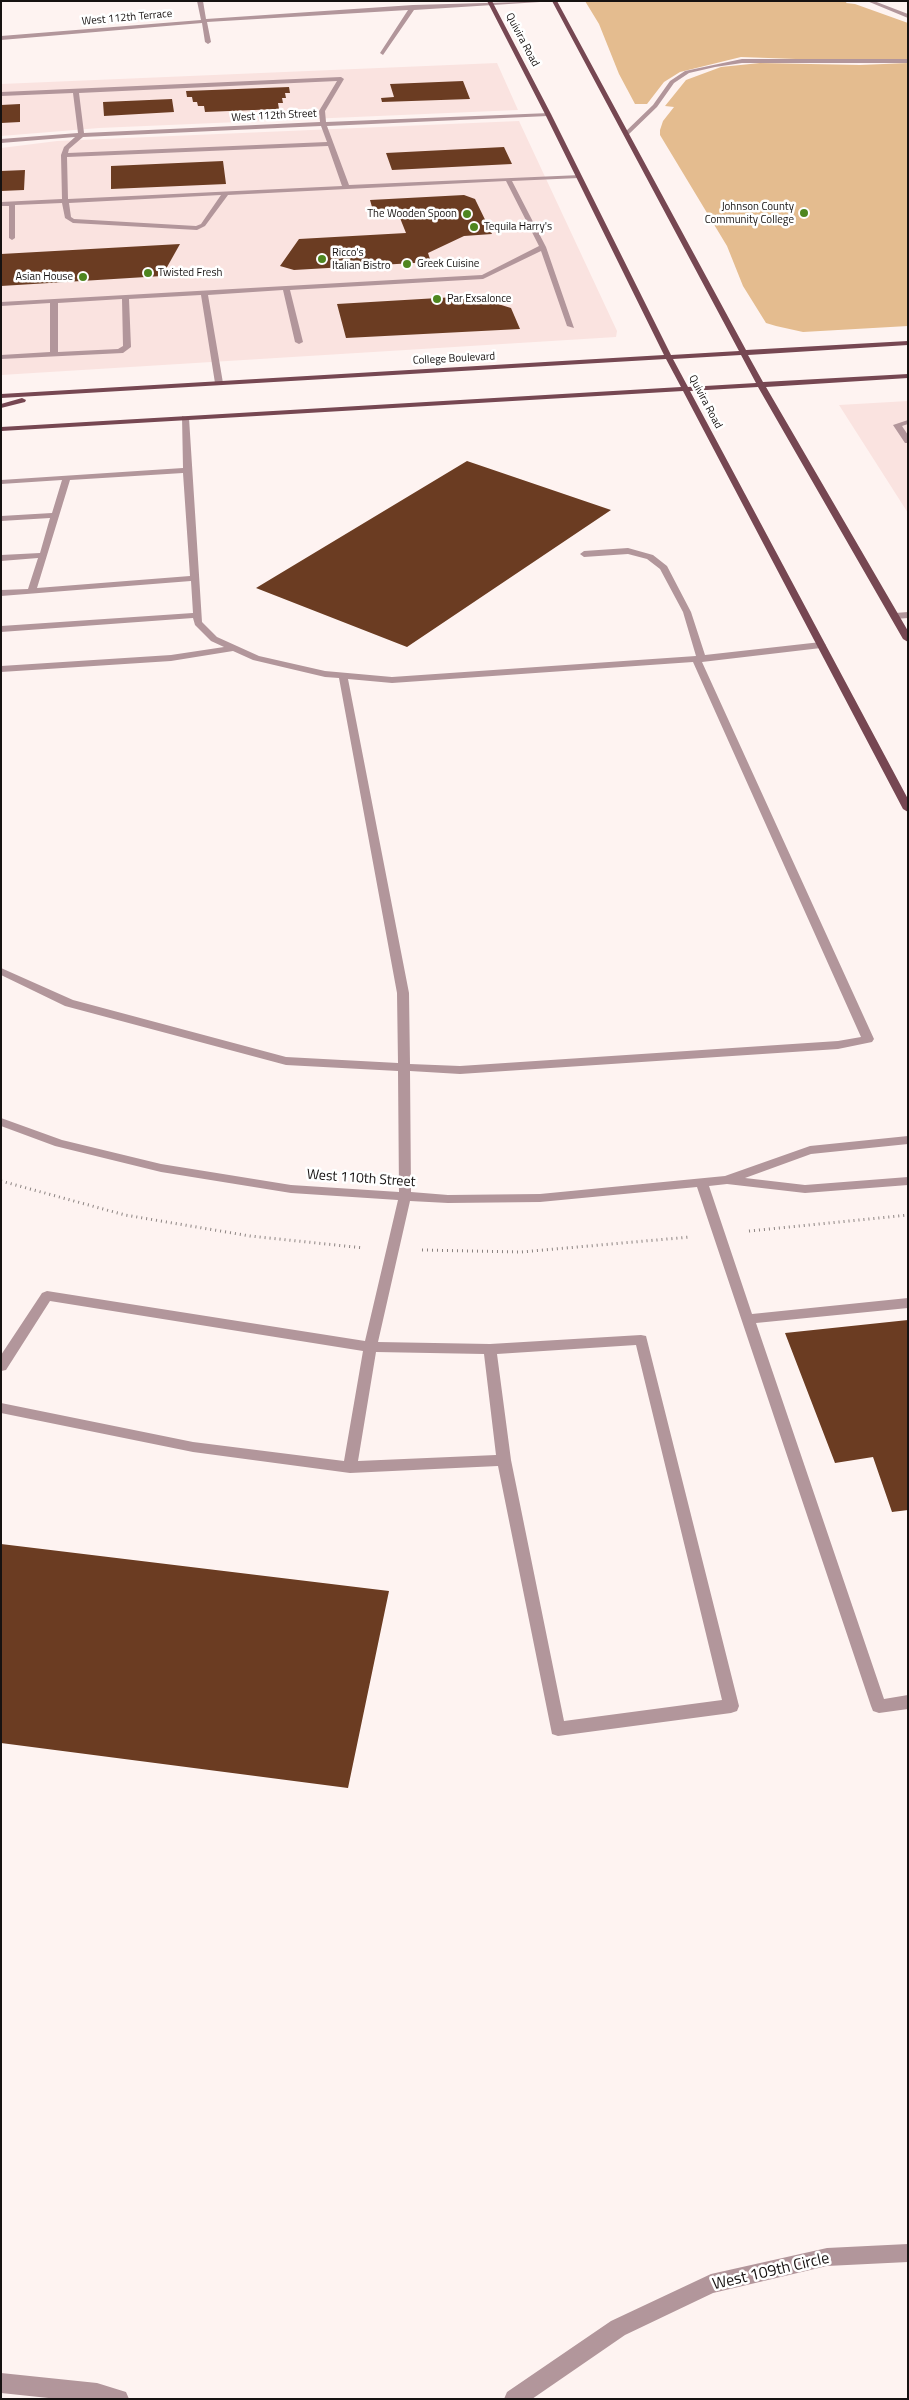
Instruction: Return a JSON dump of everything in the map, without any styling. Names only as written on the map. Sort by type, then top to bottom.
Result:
[{"type":"main road","points":[[554,1],[745,353],[760,385],[908,638]]},
{"type":"main road","name":"Quivira Road","points":[[489,2],[548,114],[669,358],[908,810]]},
{"type":"main road","name":"College Boulevard","points":[[1,396],[908,343]]},
{"type":"main road","points":[[1,429],[908,376]]},
{"type":"main road","points":[[1,406],[36,394]]},
{"type":"street","points":[[200,1],[208,42]]},
{"type":"street","name":"West 112th Terrace","points":[[1,38],[203,20],[489,2],[554,1]]},
{"type":"street","points":[[869,1],[908,16]]},
{"type":"street","points":[[383,53],[413,8]]},
{"type":"street","points":[[626,134],[655,106],[672,82],[687,72],[742,61],[908,61]]},
{"type":"street","points":[[1,94],[340,79],[322,111],[323,124],[346,187]]},
{"type":"street","points":[[76,91],[81,135],[66,148],[64,155],[65,200],[68,218],[77,222],[193,228],[203,225],[226,193]]},
{"type":"street","name":"West 112th Street","points":[[1,141],[81,135],[548,114]]},
{"type":"street","points":[[64,155],[330,144]]},
{"type":"street","points":[[1,204],[579,176]]},
{"type":"street","points":[[508,180],[543,247],[571,326]]},
{"type":"street","points":[[12,203],[12,238]]},
{"type":"street","points":[[1,304],[483,277],[543,247]]},
{"type":"street","points":[[286,288],[299,342]]},
{"type":"street","points":[[204,293],[219,383]]},
{"type":"street","points":[[1,358],[120,351],[127,348],[126,297]]},
{"type":"street","points":[[54,301],[54,354]]},
{"type":"street","points":[[185,418],[198,623],[214,639],[256,658],[325,674],[392,680],[699,659],[821,645]]},
{"type":"street","points":[[908,422],[897,425],[908,441]]},
{"type":"street","points":[[1,482],[187,470]]},
{"type":"street","points":[[32,591],[67,478]]},
{"type":"street","points":[[1,519],[56,515]]},
{"type":"street","points":[[1,971],[69,1003],[286,1061],[460,1070],[838,1045],[868,1039],[699,659],[687,612],[664,568],[650,558],[628,551],[584,554]]},
{"type":"street","points":[[1,558],[44,555]]},
{"type":"street","points":[[1,592],[194,578]]},
{"type":"street","points":[[1,629],[197,615]]},
{"type":"street","points":[[895,616],[908,616]]},
{"type":"street","points":[[1,669],[171,658],[234,648]]},
{"type":"street","points":[[343,676],[403,993],[404,1068],[405,1196],[391,1249],[370,1347],[350,1467]]},
{"type":"street","name":"West 110th Street","points":[[1,1122],[59,1143],[161,1168],[291,1189],[448,1199],[540,1198],[727,1180],[805,1189],[908,1181]]},
{"type":"street","name":"West 110th Street","points":[[727,1180],[810,1150],[908,1140]]},
{"type":"street","points":[[702,1182],[879,1706],[908,1702]]},
{"type":"street","points":[[1,1366],[47,1296],[370,1347],[490,1349],[641,1340],[731,1706],[558,1729],[504,1460],[490,1349]]},
{"type":"street","points":[[748,1319],[908,1303]]},
{"type":"street","points":[[1,1408],[193,1447],[350,1467],[504,1460]]},
{"type":"street","name":"West 109th Circle","points":[[514,2399],[618,2328],[711,2284],[827,2257],[908,2253]]},
{"type":"street","points":[[1,2383],[97,2393],[120,2399]]},
{"type":"path","points":[[1,1181],[125,1214],[250,1236],[391,1249],[522,1252],[908,1215]]},
{"type":"shaded area","points":[[585,1],[847,1],[846,3],[855,4],[908,23],[908,59],[823,60],[741,57],[680,72],[664,82],[647,104],[635,104],[619,74],[599,24]]},
{"type":"shaded area","points":[[497,63],[518,110],[99,128],[1,136],[1,84]]},
{"type":"shaded area","name":"Johnson County Community College","points":[[760,63],[860,65],[908,63],[908,326],[803,332],[776,326],[766,323],[743,286],[727,246],[660,135],[660,130],[663,121],[674,107],[665,106],[686,80],[721,67]]},
{"type":"shaded area","points":[[519,121],[617,331],[616,337],[1,375],[1,148],[57,141]]},
{"type":"shaded area","points":[[908,401],[908,513],[839,405]]},
{"type":"building","points":[[463,81],[470,99],[382,102],[381,98],[394,97],[390,84]]},
{"type":"building","points":[[289,87],[290,93],[285,93],[286,98],[282,98],[283,103],[278,103],[279,109],[205,112],[204,106],[198,106],[197,102],[193,102],[192,97],[187,97],[186,91]]},
{"type":"building","points":[[172,99],[174,112],[104,116],[103,102]]},
{"type":"building","points":[[20,104],[20,122],[1,123],[1,105]]},
{"type":"building","points":[[504,147],[512,164],[392,170],[386,153]]},
{"type":"building","points":[[223,161],[226,184],[111,189],[111,166]]},
{"type":"building","points":[[25,170],[24,190],[1,191],[1,171]]},
{"type":"building","points":[[464,195],[475,199],[492,234],[464,236],[428,253],[431,262],[294,270],[280,266],[299,239],[406,233],[398,213],[374,214],[370,200]]},
{"type":"building","points":[[180,244],[162,276],[1,286],[1,254]]},
{"type":"building","points":[[472,296],[511,308],[520,329],[346,338],[337,304]]},
{"type":"building","points":[[467,461],[611,510],[407,647],[256,588]]},
{"type":"building","points":[[908,1320],[908,1510],[892,1512],[873,1457],[835,1463],[785,1333]]},
{"type":"building","points":[[1,1544],[389,1591],[348,1788],[1,1743]]},
{"type":"place","name":"Johnson County Community College","points":[[804,213]]},
{"type":"place","name":"The Wooden Spoon","points":[[467,214]]},
{"type":"place","name":"Tequila Harry's","points":[[474,227]]},
{"type":"place","name":"Ricco's Italian Bistro","points":[[322,259]]},
{"type":"place","name":"Greek Cuisine","points":[[407,264]]},
{"type":"place","name":"Twisted Fresh","points":[[148,273]]},
{"type":"place","name":"Asian House","points":[[83,277]]},
{"type":"place","name":"Par Exsalonce","points":[[437,299]]}]
